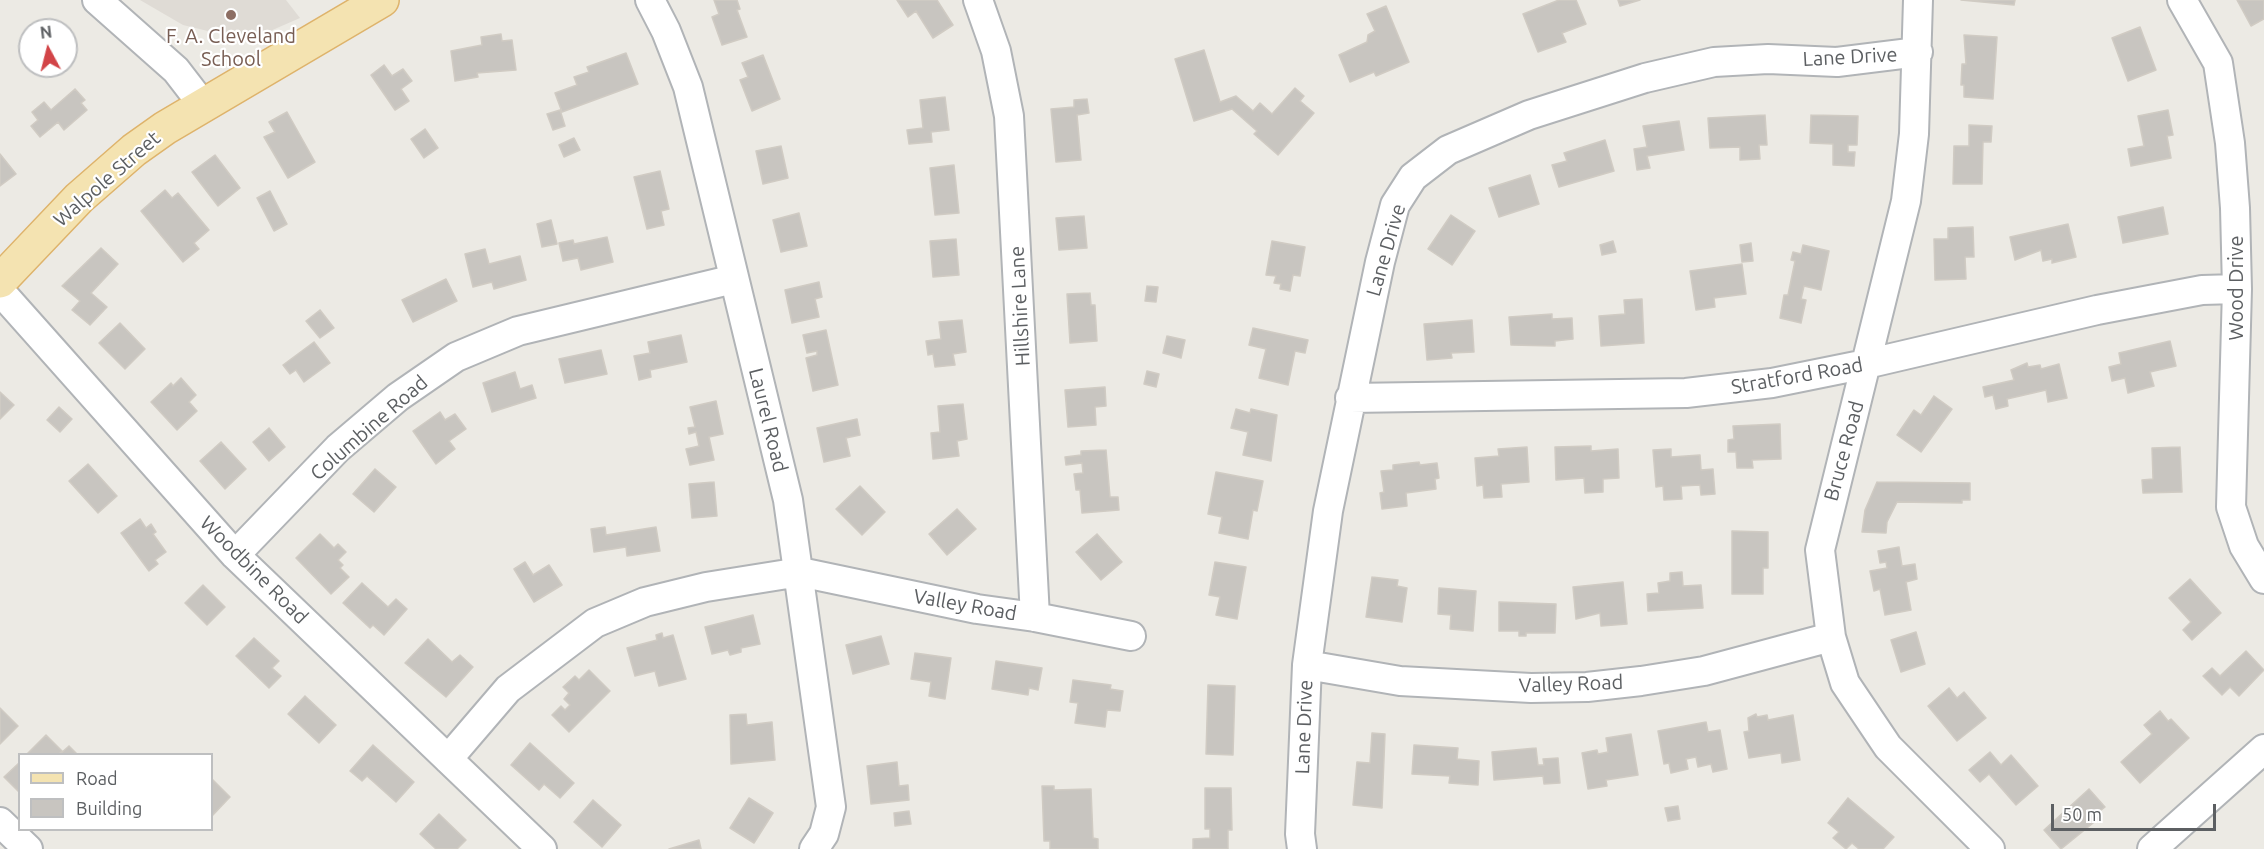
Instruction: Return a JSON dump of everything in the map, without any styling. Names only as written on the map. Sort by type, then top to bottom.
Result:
[{"type":"main road","name":"Walpole Street","points":[[0,281],[79,198],[134,150],[203,105],[382,0]]},
{"type":"street","points":[[97,0],[176,70],[203,105]]},
{"type":"street","name":"Laurel Road","points":[[650,0],[666,32],[688,87],[788,500],[800,572],[831,807],[824,834],[814,849]]},
{"type":"street","name":"Hillshire Lane","points":[[978,0],[996,51],[1009,116],[1035,617]]},
{"type":"street","name":"Bruce Road","points":[[1918,0],[1914,134],[1906,201],[1820,550],[1831,637],[1845,683],[1888,747],[1990,849]]},
{"type":"street","name":"Wood Drive","points":[[2182,0],[2218,63],[2230,143],[2237,289],[2231,507],[2244,546],[2264,579]]},
{"type":"street","name":"Lane Drive","points":[[1302,849],[1300,834],[1307,665],[1329,511],[1350,398],[1395,205],[1413,177],[1448,150],[1529,115],[1645,78],[1714,62],[1768,59],[1837,62],[1918,52]]},
{"type":"street","name":"Columbine Road","points":[[235,555],[339,448],[398,397],[456,357],[518,331],[734,279]]},
{"type":"street","name":"Stratford Road","points":[[1350,398],[1686,393],[1772,383],[1866,364],[2097,310],[2202,290],[2237,289]]},
{"type":"street","name":"Woodbine Road","points":[[0,291],[235,555],[448,759],[526,844]]},
{"type":"street","points":[[448,759],[508,689],[595,623],[645,602],[706,587],[800,572]]},
{"type":"street","name":"Valley Road","points":[[800,572],[977,609],[1035,617],[1131,636]]},
{"type":"street","name":"Valley Road","points":[[1307,665],[1400,681],[1531,688],[1587,687],[1704,671],[1831,637]]},
{"type":"street","points":[[2152,849],[2264,749]]},
{"type":"street","points":[[0,822],[28,849]]},
{"type":"shaded area","name":"F. A. Cleveland School","points":[[140,0],[286,0],[300,18],[261,35],[216,33],[183,25]]},
{"type":"building","points":[[714,0],[737,0],[740,9],[737,10],[747,37],[722,45],[712,17],[719,14]]},
{"type":"building","points":[[897,0],[937,0],[953,25],[933,38],[916,11],[908,17]]},
{"type":"building","points":[[1559,0],[1576,0],[1586,24],[1562,33],[1566,42],[1538,52],[1523,14]]},
{"type":"building","points":[[1618,0],[1640,0],[1620,6]]},
{"type":"building","points":[[1961,0],[2015,0],[2014,5]]},
{"type":"building","points":[[2237,0],[2264,0],[2264,19],[2251,26]]},
{"type":"building","points":[[1386,6],[1409,62],[1376,76],[1374,72],[1350,82],[1339,55],[1367,42],[1368,35],[1375,31],[1367,14]]},
{"type":"building","points":[[2140,27],[2156,70],[2128,81],[2112,38]]},
{"type":"building","points":[[501,34],[502,41],[512,40],[516,70],[477,73],[478,77],[455,81],[451,51],[482,45],[481,37]]},
{"type":"building","points":[[1964,35],[1997,37],[1993,99],[1964,97],[1964,85],[1961,85],[1962,64],[1966,64]]},
{"type":"building","points":[[1204,50],[1220,102],[1236,96],[1253,111],[1260,103],[1272,114],[1295,88],[1304,96],[1300,101],[1314,113],[1278,155],[1254,134],[1257,131],[1232,109],[1194,121],[1175,59]]},
{"type":"building","points":[[626,53],[638,84],[562,112],[555,93],[577,85],[574,77],[589,72],[587,67]]},
{"type":"building","points":[[763,55],[780,99],[752,111],[740,80],[748,77],[742,63]]},
{"type":"building","points":[[384,65],[392,76],[403,69],[412,81],[401,89],[409,101],[395,110],[371,75]]},
{"type":"building","points":[[75,89],[85,100],[81,103],[87,110],[64,130],[58,122],[40,137],[31,126],[38,120],[32,112],[44,102],[51,110]]},
{"type":"building","points":[[945,97],[949,130],[931,132],[932,142],[909,144],[907,130],[923,128],[920,100]]},
{"type":"building","points":[[1087,99],[1089,113],[1077,115],[1081,160],[1056,162],[1051,109],[1074,107],[1074,100]]},
{"type":"building","points":[[560,110],[565,126],[553,130],[547,114]]},
{"type":"building","points":[[2168,110],[2173,135],[2167,136],[2171,158],[2131,166],[2128,149],[2144,146],[2138,116]]},
{"type":"building","points":[[287,112],[315,162],[288,178],[264,137],[275,132],[269,122]]},
{"type":"building","points":[[1765,115],[1767,145],[1759,145],[1760,159],[1740,160],[1740,147],[1710,148],[1708,118]]},
{"type":"building","points":[[1811,115],[1858,116],[1857,145],[1848,145],[1848,152],[1855,152],[1854,166],[1833,165],[1833,144],[1810,143]]},
{"type":"building","points":[[1679,121],[1684,150],[1647,156],[1650,168],[1637,170],[1634,149],[1647,147],[1643,126]]},
{"type":"building","points":[[1969,125],[1992,126],[1991,142],[1983,142],[1982,184],[1953,184],[1954,146],[1969,146]]},
{"type":"building","points":[[425,129],[438,148],[424,158],[411,139]]},
{"type":"building","points":[[574,138],[580,150],[564,157],[559,145]]},
{"type":"building","points":[[1605,140],[1614,171],[1559,187],[1552,165],[1567,161],[1564,153]]},
{"type":"building","points":[[781,146],[788,178],[763,184],[756,151]]},
{"type":"building","points":[[0,154],[16,174],[0,186]]},
{"type":"building","points":[[215,155],[240,188],[218,206],[192,172]]},
{"type":"building","points":[[954,165],[959,213],[935,215],[930,168]]},
{"type":"building","points":[[660,171],[669,209],[661,211],[664,225],[647,229],[634,177]]},
{"type":"building","points":[[1530,175],[1539,204],[1499,217],[1489,188]]},
{"type":"building","points":[[165,190],[172,198],[178,193],[209,230],[194,243],[199,249],[183,262],[141,211]]},
{"type":"building","points":[[270,191],[287,224],[274,231],[257,198]]},
{"type":"building","points":[[2163,207],[2168,234],[2123,243],[2118,217]]},
{"type":"building","points":[[799,213],[807,246],[781,252],[773,220]]},
{"type":"building","points":[[1451,215],[1475,231],[1452,265],[1428,249]]},
{"type":"building","points":[[1084,216],[1087,248],[1059,250],[1056,218]]},
{"type":"building","points":[[551,220],[557,244],[542,247],[537,224]]},
{"type":"building","points":[[2068,224],[2076,257],[2052,263],[2052,259],[2043,261],[2041,250],[2015,260],[2010,237]]},
{"type":"building","points":[[1973,227],[1974,257],[1965,257],[1966,279],[1935,280],[1934,239],[1948,239],[1948,228]]},
{"type":"building","points":[[607,237],[613,262],[581,270],[578,258],[563,261],[559,243],[573,240],[574,244]]},
{"type":"building","points":[[956,239],[959,275],[933,277],[930,241]]},
{"type":"building","points":[[1272,241],[1305,247],[1300,276],[1293,275],[1290,291],[1280,289],[1281,284],[1274,283],[1276,276],[1266,275]]},
{"type":"building","points":[[1613,241],[1616,252],[1602,255],[1600,245]]},
{"type":"building","points":[[1751,243],[1753,261],[1742,262],[1740,245]]},
{"type":"building","points":[[1803,245],[1829,251],[1821,290],[1804,286],[1801,299],[1806,300],[1801,323],[1780,318],[1784,295],[1788,295],[1795,261],[1791,260],[1793,252],[1801,254]]},
{"type":"building","points":[[101,248],[118,264],[91,293],[107,307],[90,325],[72,310],[80,301],[62,286]]},
{"type":"building","points":[[485,249],[489,264],[520,256],[526,280],[494,289],[492,282],[473,287],[465,254]]},
{"type":"building","points":[[1742,264],[1746,294],[1714,298],[1715,307],[1696,310],[1690,271]]},
{"type":"building","points":[[446,279],[457,301],[413,322],[402,300]]},
{"type":"building","points":[[819,282],[822,297],[815,299],[819,317],[792,323],[785,290]]},
{"type":"building","points":[[1147,286],[1158,287],[1156,302],[1145,301]]},
{"type":"building","points":[[1090,293],[1091,305],[1095,305],[1097,341],[1070,343],[1067,294]]},
{"type":"building","points":[[1642,299],[1644,343],[1601,346],[1599,316],[1625,314],[1624,300]]},
{"type":"building","points":[[320,310],[334,328],[320,338],[306,321]]},
{"type":"building","points":[[1552,314],[1552,319],[1572,318],[1573,339],[1555,341],[1555,346],[1511,345],[1509,317]]},
{"type":"building","points":[[962,320],[966,352],[953,354],[955,365],[935,367],[933,354],[928,355],[926,341],[941,339],[939,322]]},
{"type":"building","points":[[1472,320],[1474,352],[1451,353],[1452,358],[1427,360],[1424,324]]},
{"type":"building","points":[[120,323],[145,349],[125,369],[99,343]]},
{"type":"building","points":[[1253,328],[1308,340],[1305,353],[1295,351],[1288,385],[1259,378],[1266,349],[1249,345]]},
{"type":"building","points":[[826,330],[838,385],[813,391],[806,358],[817,355],[817,351],[807,353],[803,335]]},
{"type":"building","points":[[681,335],[687,362],[650,370],[651,377],[639,380],[634,356],[650,353],[648,342]]},
{"type":"building","points":[[1167,336],[1185,340],[1181,358],[1163,353]]},
{"type":"building","points":[[2170,341],[2176,366],[2150,372],[2154,386],[2128,393],[2125,378],[2112,381],[2109,367],[2121,364],[2119,353]]},
{"type":"building","points":[[314,342],[330,363],[304,382],[296,370],[290,374],[283,365]]},
{"type":"building","points":[[601,350],[607,374],[565,383],[559,359]]},
{"type":"building","points":[[2027,363],[2028,367],[2040,365],[2041,369],[2059,364],[2067,398],[2048,402],[2046,390],[2007,399],[2008,406],[1996,409],[1993,395],[1985,397],[1983,387],[2014,380],[2011,370]]},
{"type":"building","points":[[1147,371],[1159,374],[1156,387],[1144,384]]},
{"type":"building","points":[[515,372],[520,389],[532,385],[536,398],[492,412],[483,383]]},
{"type":"building","points":[[181,378],[196,395],[189,402],[197,411],[177,430],[151,402],[171,383],[173,386]]},
{"type":"building","points":[[1105,387],[1106,406],[1095,407],[1096,425],[1068,427],[1065,390]]},
{"type":"building","points":[[0,392],[14,405],[0,419]]},
{"type":"building","points":[[1934,396],[1952,409],[1921,452],[1897,435],[1914,410],[1921,415]]},
{"type":"building","points":[[716,401],[723,434],[709,437],[714,460],[690,465],[686,449],[699,446],[696,432],[689,434],[688,428],[695,427],[690,407]]},
{"type":"building","points":[[963,404],[967,439],[957,441],[959,456],[933,459],[931,433],[940,432],[938,406]]},
{"type":"building","points":[[59,407],[72,419],[60,432],[47,420]]},
{"type":"building","points":[[1236,409],[1250,413],[1251,409],[1277,415],[1271,461],[1243,455],[1248,432],[1231,428]]},
{"type":"building","points":[[440,412],[445,420],[455,414],[466,429],[449,441],[455,449],[436,464],[413,431]]},
{"type":"building","points":[[857,419],[860,435],[846,438],[850,456],[824,462],[817,428]]},
{"type":"building","points":[[1780,424],[1781,459],[1752,460],[1753,468],[1737,468],[1736,452],[1728,452],[1728,440],[1734,439],[1733,426]]},
{"type":"building","points":[[269,428],[285,447],[269,461],[253,442]]},
{"type":"building","points":[[221,442],[246,469],[225,489],[200,461]]},
{"type":"building","points":[[1591,446],[1591,451],[1618,449],[1619,478],[1603,479],[1603,492],[1585,493],[1584,478],[1556,480],[1555,447]]},
{"type":"building","points":[[1527,447],[1529,482],[1501,484],[1502,497],[1484,498],[1483,485],[1477,486],[1475,458],[1499,456],[1498,449]]},
{"type":"building","points":[[2180,447],[2182,492],[2143,493],[2142,480],[2153,479],[2152,448]]},
{"type":"building","points":[[1671,449],[1671,457],[1700,455],[1701,470],[1713,469],[1715,494],[1701,495],[1700,485],[1681,486],[1682,499],[1664,500],[1663,486],[1656,487],[1653,450]]},
{"type":"building","points":[[1106,450],[1110,497],[1118,497],[1119,510],[1082,513],[1080,490],[1076,490],[1074,474],[1083,473],[1082,463],[1066,465],[1065,457],[1081,455],[1081,451]]},
{"type":"building","points":[[1419,462],[1420,465],[1437,463],[1439,478],[1435,479],[1436,489],[1406,493],[1407,506],[1382,509],[1380,493],[1384,492],[1381,471],[1393,470],[1393,465]]},
{"type":"building","points":[[88,464],[117,496],[98,513],[69,481]]},
{"type":"building","points":[[375,469],[396,487],[374,512],[353,494]]},
{"type":"building","points":[[1216,472],[1263,481],[1257,511],[1253,510],[1248,539],[1219,533],[1222,517],[1208,514]]},
{"type":"building","points":[[714,482],[717,516],[692,518],[689,484]]},
{"type":"building","points":[[1877,482],[1970,483],[1970,500],[1962,500],[1962,503],[1897,502],[1887,522],[1886,533],[1862,532],[1865,510]]},
{"type":"building","points":[[860,486],[885,512],[862,535],[836,509]]},
{"type":"building","points":[[957,509],[976,529],[947,555],[929,534]]},
{"type":"building","points":[[140,519],[146,528],[151,524],[156,532],[153,534],[166,552],[155,560],[158,564],[149,571],[121,533]]},
{"type":"building","points":[[605,527],[606,535],[656,527],[660,551],[627,556],[626,547],[594,552],[591,529]]},
{"type":"building","points":[[1732,531],[1768,532],[1768,568],[1763,568],[1763,594],[1732,594]]},
{"type":"building","points":[[320,534],[334,548],[338,544],[346,552],[338,560],[343,565],[340,568],[349,577],[331,594],[296,558]]},
{"type":"building","points":[[1097,534],[1122,562],[1101,580],[1076,552]]},
{"type":"building","points":[[1899,547],[1902,566],[1915,564],[1917,579],[1906,582],[1911,610],[1885,615],[1880,589],[1874,591],[1870,571],[1887,568],[1886,562],[1880,563],[1878,551]]},
{"type":"building","points":[[525,562],[533,575],[549,565],[562,585],[534,602],[514,569]]},
{"type":"building","points":[[1215,562],[1246,567],[1237,619],[1216,615],[1220,597],[1209,595]]},
{"type":"building","points":[[1682,572],[1683,586],[1701,585],[1703,608],[1648,611],[1647,594],[1659,593],[1658,583],[1670,581],[1670,573]]},
{"type":"building","points":[[1372,577],[1398,580],[1397,586],[1407,588],[1402,622],[1366,617]]},
{"type":"building","points":[[2190,579],[2221,613],[2192,640],[2183,630],[2191,622],[2169,598]]},
{"type":"building","points":[[1623,582],[1627,624],[1601,626],[1600,613],[1576,619],[1573,587]]},
{"type":"building","points":[[362,583],[388,607],[396,599],[407,609],[384,635],[373,625],[370,628],[343,603]]},
{"type":"building","points":[[203,585],[225,607],[207,625],[185,603]]},
{"type":"building","points":[[1439,588],[1476,591],[1473,631],[1450,629],[1451,615],[1438,614]]},
{"type":"building","points":[[1499,602],[1556,604],[1555,633],[1526,633],[1526,636],[1519,636],[1519,631],[1499,631]]},
{"type":"building","points":[[753,615],[760,644],[741,648],[741,652],[730,655],[728,650],[712,654],[705,627]]},
{"type":"building","points":[[1916,632],[1925,664],[1901,672],[1891,640]]},
{"type":"building","points":[[662,633],[663,638],[673,635],[686,679],[659,686],[655,671],[635,676],[627,648],[657,640],[656,635]]},
{"type":"building","points":[[881,636],[889,664],[853,674],[846,645]]},
{"type":"building","points":[[254,638],[279,661],[272,668],[281,676],[269,688],[236,656]]},
{"type":"building","points":[[428,639],[452,662],[460,655],[473,667],[446,697],[405,663]]},
{"type":"building","points":[[2246,651],[2264,670],[2239,696],[2230,687],[2222,695],[2203,676],[2212,668],[2220,676]]},
{"type":"building","points":[[915,653],[951,658],[945,699],[929,696],[931,682],[911,679]]},
{"type":"building","points":[[996,661],[1042,668],[1038,690],[1029,688],[1028,695],[992,689]]},
{"type":"building","points":[[589,670],[610,691],[569,732],[552,715],[561,706],[565,710],[570,705],[564,699],[569,693],[563,687],[575,676],[579,680]]},
{"type":"building","points":[[1073,680],[1111,685],[1110,689],[1123,691],[1120,711],[1107,710],[1105,727],[1075,723],[1078,703],[1070,702]]},
{"type":"building","points":[[1208,685],[1235,686],[1233,755],[1206,754]]},
{"type":"building","points":[[1949,688],[1957,698],[1964,692],[1986,718],[1957,741],[1928,706]]},
{"type":"building","points":[[305,696],[336,725],[319,743],[288,714]]},
{"type":"building","points":[[0,708],[18,726],[0,744]]},
{"type":"building","points":[[2160,711],[2168,721],[2171,719],[2189,738],[2140,783],[2121,762],[2152,734],[2144,725]]},
{"type":"building","points":[[746,714],[747,725],[772,722],[775,760],[731,764],[730,715]]},
{"type":"building","points":[[1756,714],[1757,717],[1767,715],[1768,720],[1793,715],[1800,760],[1782,763],[1781,753],[1749,758],[1744,732],[1749,731],[1748,718]]},
{"type":"building","points":[[1706,722],[1708,732],[1720,730],[1727,769],[1713,772],[1711,764],[1698,767],[1696,757],[1686,759],[1688,769],[1671,773],[1669,763],[1664,764],[1658,731]]},
{"type":"building","points":[[1372,733],[1385,734],[1382,808],[1353,805],[1357,762],[1370,763]]},
{"type":"building","points":[[1631,734],[1638,775],[1606,780],[1607,786],[1588,789],[1582,753],[1597,750],[1598,754],[1608,752],[1606,738]]},
{"type":"building","points":[[46,735],[62,751],[60,753],[28,753]]},
{"type":"building","points":[[530,743],[574,783],[560,798],[544,784],[539,790],[511,765]]},
{"type":"building","points":[[373,745],[414,782],[396,802],[367,776],[362,781],[350,771]]},
{"type":"building","points":[[1414,745],[1458,748],[1457,759],[1479,761],[1478,785],[1449,783],[1450,776],[1412,774]]},
{"type":"building","points":[[69,746],[76,753],[61,753]]},
{"type":"building","points":[[1536,748],[1538,765],[1544,765],[1543,759],[1558,758],[1560,783],[1544,784],[1543,776],[1494,780],[1492,752]]},
{"type":"building","points":[[1990,752],[2001,765],[2011,755],[2038,786],[2016,805],[1989,774],[1980,782],[1969,770]]},
{"type":"building","points":[[897,762],[899,786],[908,785],[909,800],[871,804],[867,766]]},
{"type":"building","points":[[18,764],[18,791],[4,777]]},
{"type":"building","points":[[213,780],[230,797],[213,815]]},
{"type":"building","points":[[1042,786],[1054,786],[1054,790],[1091,789],[1093,838],[1098,839],[1098,849],[1050,849],[1050,841],[1044,841]]},
{"type":"building","points":[[1205,788],[1231,788],[1232,830],[1228,830],[1228,849],[1193,849],[1193,839],[1210,838],[1210,829],[1205,829]]},
{"type":"building","points":[[2089,789],[2105,807],[2095,815],[2098,819],[2061,849],[2044,830]]},
{"type":"building","points":[[749,798],[773,813],[754,843],[730,828]]},
{"type":"building","points":[[1848,798],[1894,837],[1883,849],[1859,849],[1852,843],[1846,849],[1833,838],[1839,832],[1828,823]]},
{"type":"building","points":[[593,800],[621,825],[602,847],[574,822]]},
{"type":"building","points":[[1678,806],[1680,819],[1668,821],[1665,808]]},
{"type":"building","points":[[909,811],[911,824],[895,826],[894,813]]},
{"type":"building","points":[[439,814],[466,840],[457,849],[436,849],[420,834]]},
{"type":"building","points":[[699,840],[701,849],[669,849]]},
{"type":"place","name":"F. A. Cleveland School","points":[[231,15]]}]
